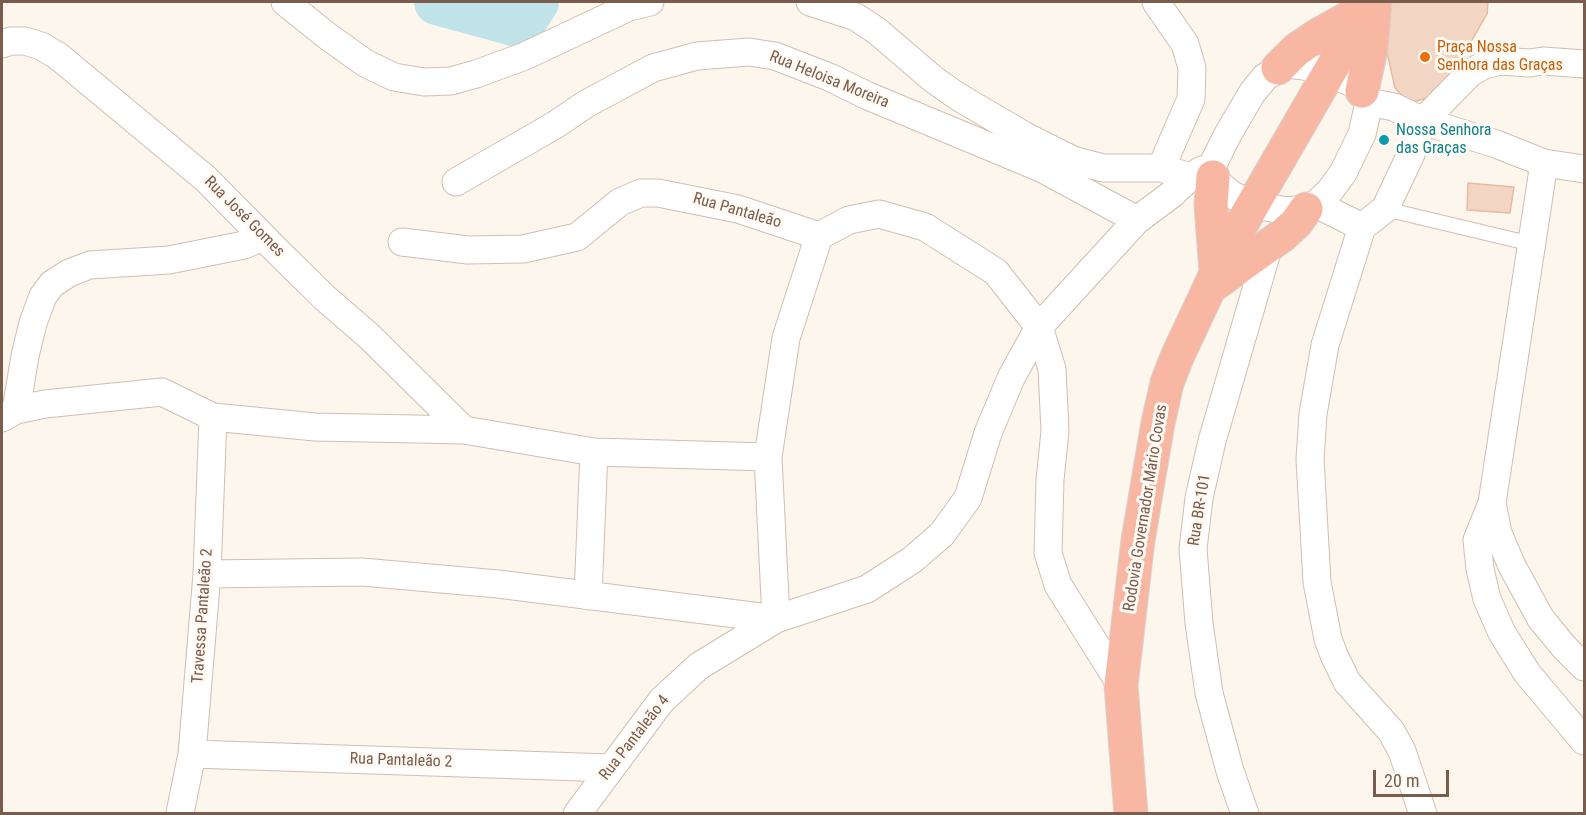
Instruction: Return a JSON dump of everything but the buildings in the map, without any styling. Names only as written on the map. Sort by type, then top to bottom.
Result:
[{"type":"highway","points":[[1278,68],[1296,50],[1370,4]]},
{"type":"highway","points":[[1365,96],[1370,59],[1370,4]]},
{"type":"highway","name":"Rodovia Governador Mário Covas","points":[[1131,813],[1121,685],[1138,540],[1167,383],[1212,281],[1252,204],[1370,4]]},
{"type":"highway","points":[[1206,172],[1211,205],[1212,281]]},
{"type":"highway","points":[[1212,281],[1269,245],[1296,223],[1311,207]]},
{"type":"street","points":[[285,2],[365,63],[394,77],[424,82],[451,81],[476,74],[525,56],[629,7],[650,2]]},
{"type":"street","points":[[810,2],[856,17],[878,31],[933,79],[957,96],[1025,136],[1073,160],[1104,168],[1161,168],[1206,172],[1232,195],[1252,204],[1286,211],[1311,207],[1362,227]]},
{"type":"street","points":[[1156,2],[1185,44],[1192,69],[1191,99],[1161,168]]},
{"type":"street","name":"Rua José Gomes","points":[[2,44],[11,40],[25,41],[41,46],[58,56],[206,179],[325,298],[370,336],[464,430]]},
{"type":"street","name":"Rua Heloisa Moreira","points":[[456,182],[555,125],[586,104],[654,69],[697,56],[749,52],[775,56],[829,77],[868,96],[1041,168],[1137,220]]},
{"type":"street","points":[[1423,813],[1402,751],[1391,731],[1347,682],[1328,639],[1317,582],[1310,459],[1312,414],[1324,345],[1362,227],[1385,209],[1424,121],[1470,73],[1484,65],[1513,60],[1584,64]]},
{"type":"street","points":[[207,574],[362,572],[498,584],[776,619],[867,589],[912,560],[942,534],[968,498],[988,433],[1011,378],[1039,327],[1137,220],[1206,172],[1252,93],[1264,77],[1278,68],[1287,64],[1329,72],[1354,84],[1365,96],[1424,121],[1496,144],[1544,163],[1584,169]]},
{"type":"street","points":[[1311,207],[1329,192],[1343,173],[1362,134],[1367,116],[1365,96]]},
{"type":"street","points":[[1544,163],[1492,503],[1477,540],[1487,599],[1502,633],[1527,673],[1584,741]]},
{"type":"street","name":"Rua Pantaleão","points":[[402,242],[468,250],[523,249],[577,237],[620,202],[641,193],[658,193],[738,209],[819,236]]},
{"type":"street","points":[[776,619],[768,457],[786,338],[819,236],[849,220],[879,214],[926,227],[996,272],[1039,327],[1052,369],[1055,431],[1050,480],[1048,553],[1058,585],[1121,685]]},
{"type":"street","points":[[8,414],[33,323],[43,296],[52,284],[69,273],[90,265],[169,260],[244,245],[263,237]]},
{"type":"street","name":"Rua BR-101","points":[[1245,813],[1230,771],[1209,693],[1199,623],[1193,549],[1199,498],[1212,441],[1269,245]]},
{"type":"street","points":[[8,414],[45,404],[162,392],[213,417],[315,427],[464,430],[594,452],[768,457]]},
{"type":"street","name":"Travessa Pantaleão 2","points":[[180,813],[192,754],[207,574],[213,417]]},
{"type":"street","points":[[588,596],[594,452]]},
{"type":"street","points":[[1492,503],[1498,533],[1541,619],[1584,667]]},
{"type":"street","name":"Rua Pantaleão 4","points":[[576,813],[662,700],[699,666],[776,619]]},
{"type":"street","name":"Rua Pantaleão 2","points":[[192,754],[611,768]]},
{"type":"lane","points":[[1385,209],[1532,244]]},
{"type":"waterway","points":[[437,2],[521,25],[536,2]]},
{"type":"place","name":"Praça Nossa Senhora das Graças","points":[[1425,57]]},
{"type":"place","name":"Nossa Senhora das Graças","points":[[1384,140]]}]
